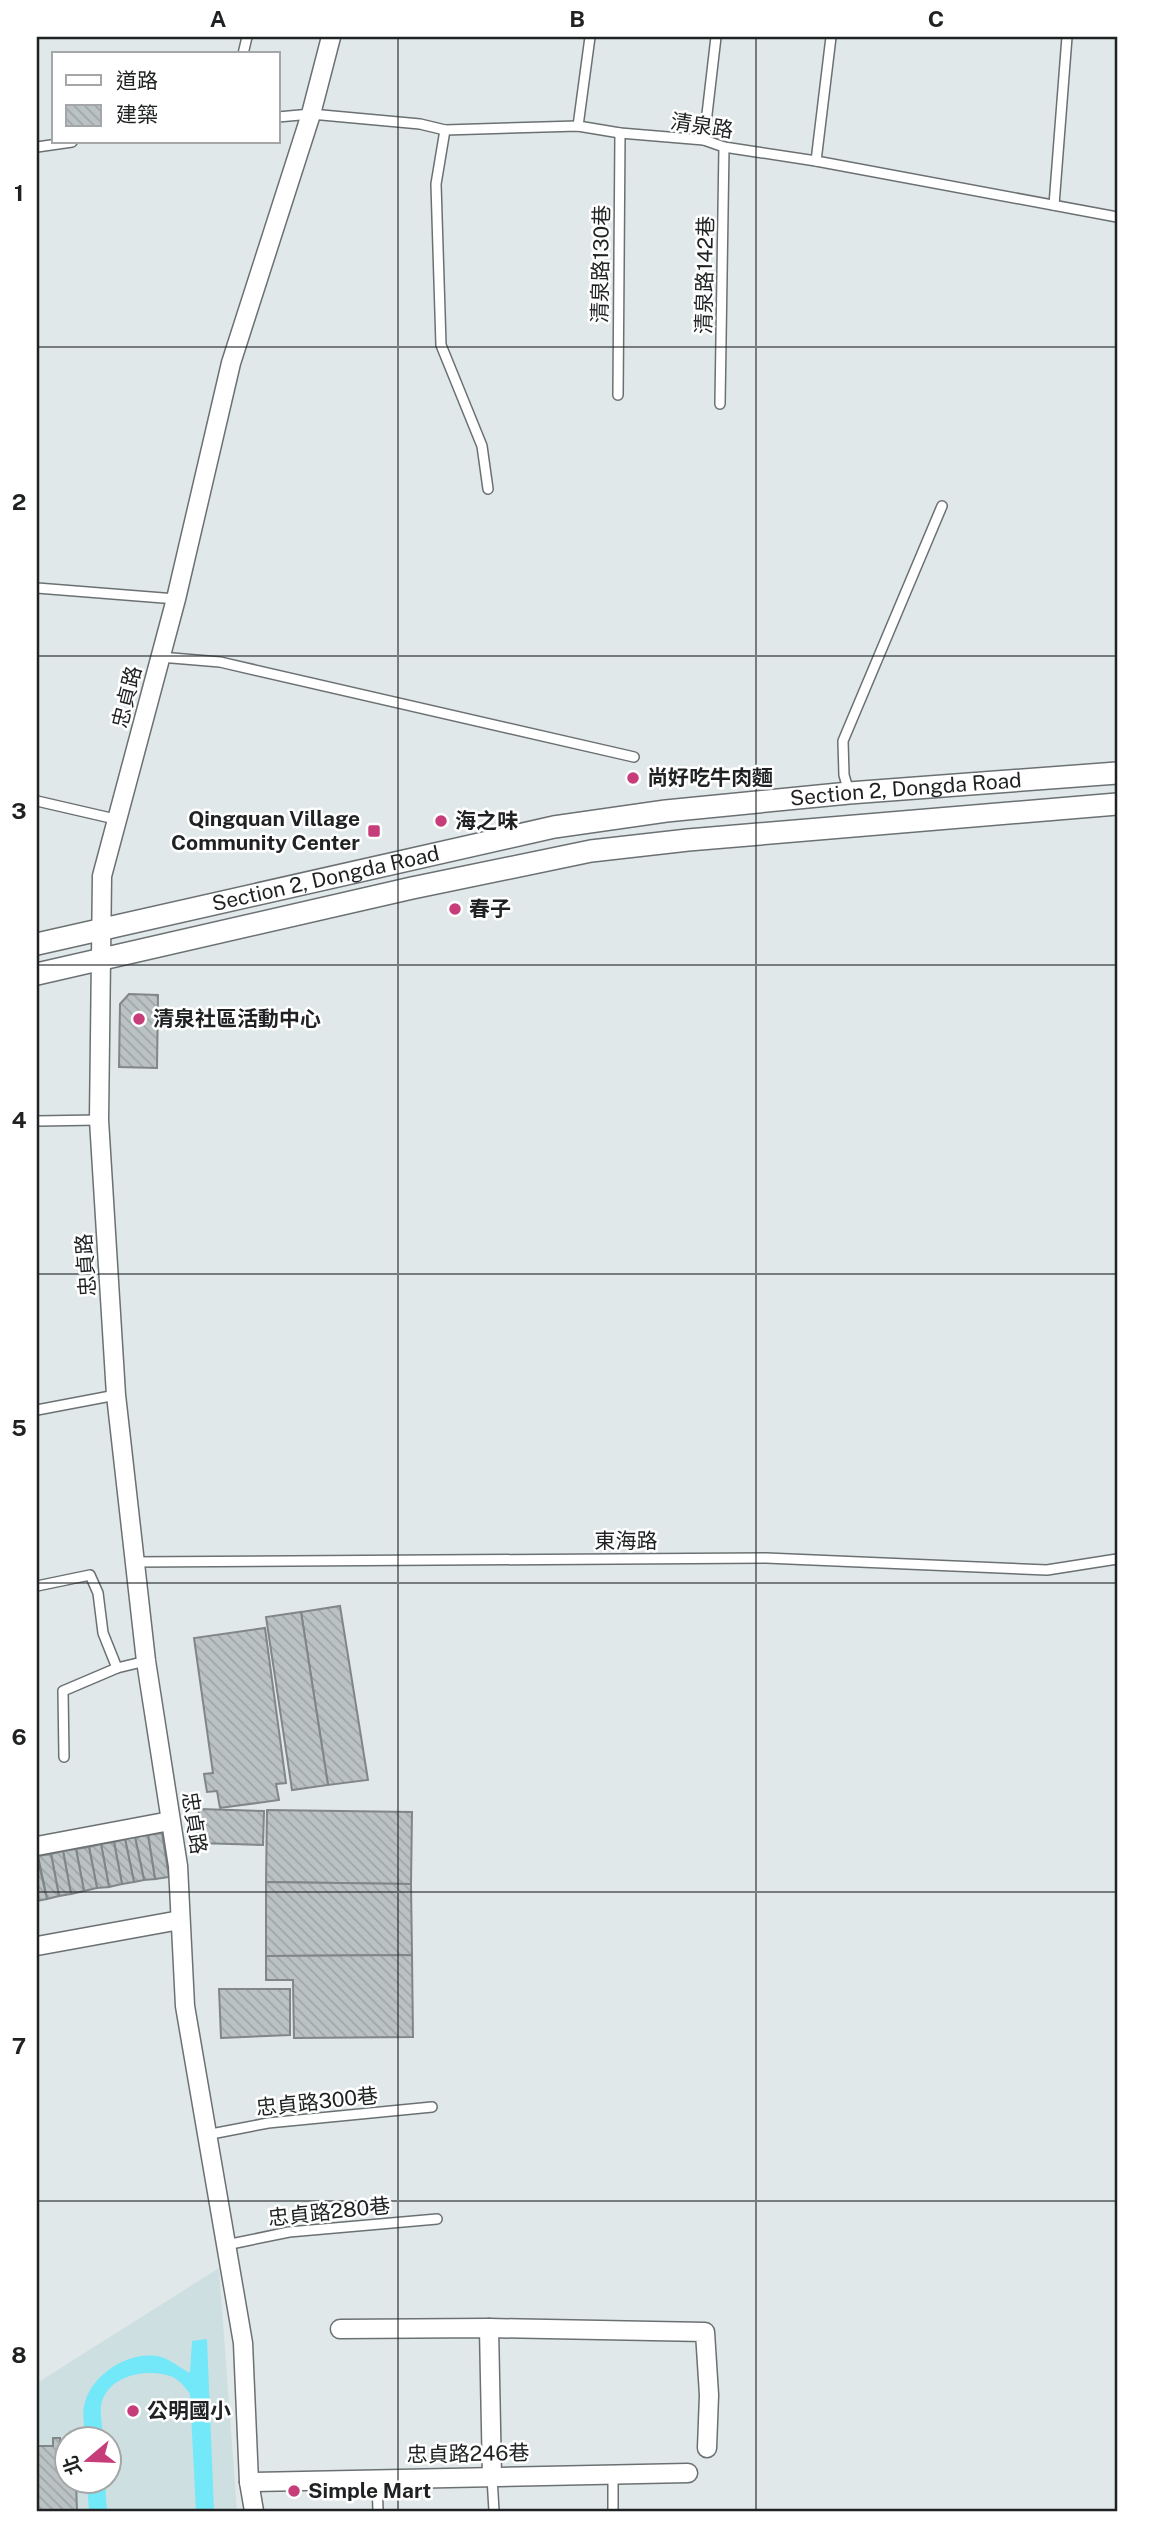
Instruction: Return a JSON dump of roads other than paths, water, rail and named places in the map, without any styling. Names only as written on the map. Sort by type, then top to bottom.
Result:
[{"type":"street","name":"忠貞路","points":[[254,2511],[249,2482],[243,2343],[185,2006],[178,1866],[146,1661],[116,1395],[99,1120],[102,876],[115,819],[144,727],[231,363],[311,114],[331,37]]},
{"type":"street","name":"Section 2, Dongda Road","points":[[37,944],[554,827],[666,811],[858,792],[1117,773]]},
{"type":"street","points":[[858,792],[871,825]]},
{"type":"street","name":"Section 2, Dongda Road","points":[[37,974],[412,887],[591,851],[688,840],[1117,804]]},
{"type":"street","points":[[37,1846],[170,1821]]},
{"type":"street","points":[[37,1946],[180,1920]]},
{"type":"street","points":[[340,2329],[489,2328],[705,2332],[709,2395],[707,2448]]},
{"type":"street","points":[[489,2328],[492,2477]]},
{"type":"street","name":"忠貞路246巷","points":[[249,2482],[688,2473]]},
{"type":"lane","points":[[578,127],[590,37]]},
{"type":"lane","points":[[704,140],[716,37]]},
{"type":"lane","points":[[816,161],[831,37]]},
{"type":"lane","points":[[1054,205],[1068,37]]},
{"type":"lane","name":"清泉路","points":[[280,117],[311,114],[420,124],[445,131],[578,127],[704,140],[724,147],[816,161],[1117,217]]},
{"type":"lane","points":[[445,131],[436,184],[441,345],[482,446],[488,489]]},
{"type":"lane","name":"清泉路130巷","points":[[618,395],[620,133]]},
{"type":"lane","points":[[37,146],[54,144]]},
{"type":"lane","name":"清泉路142巷","points":[[720,404],[724,147]]},
{"type":"lane","points":[[858,792],[844,775],[843,741],[942,506]]},
{"type":"lane","points":[[37,588],[176,598]]},
{"type":"lane","points":[[160,657],[220,662],[634,757]]},
{"type":"lane","points":[[37,801],[115,819]]},
{"type":"lane","points":[[37,1121],[99,1120]]},
{"type":"lane","points":[[37,1410],[116,1395]]},
{"type":"lane","name":"東海路","points":[[134,1562],[766,1558],[1047,1570],[1117,1559]]},
{"type":"lane","points":[[37,1586],[90,1575],[98,1593],[103,1633],[117,1668]]},
{"type":"lane","points":[[64,1757],[63,1691],[117,1668],[146,1661]]},
{"type":"lane","name":"忠貞路300巷","points":[[206,2135],[268,2123],[432,2107]]},
{"type":"lane","name":"忠貞路280巷","points":[[226,2245],[289,2232],[438,2218]]},
{"type":"lane","points":[[612,2474],[613,2511]]},
{"type":"lane","points":[[492,2477],[494,2511]]},
{"type":"lane","points":[[377,2479],[378,2511]]},
{"type":"place","name":"尚好吃牛肉麵","points":[[633,778]]},
{"type":"place","name":"海之味","points":[[441,821]]},
{"type":"place","name":"Qingquan Village Community Center","points":[[374,831]]},
{"type":"place","name":"春子","points":[[455,909]]},
{"type":"place","name":"清泉社區活動中心","points":[[139,1019]]},
{"type":"place","name":"公明國小","points":[[133,2411]]},
{"type":"place","name":"Simple Mart","points":[[294,2491]]}]
